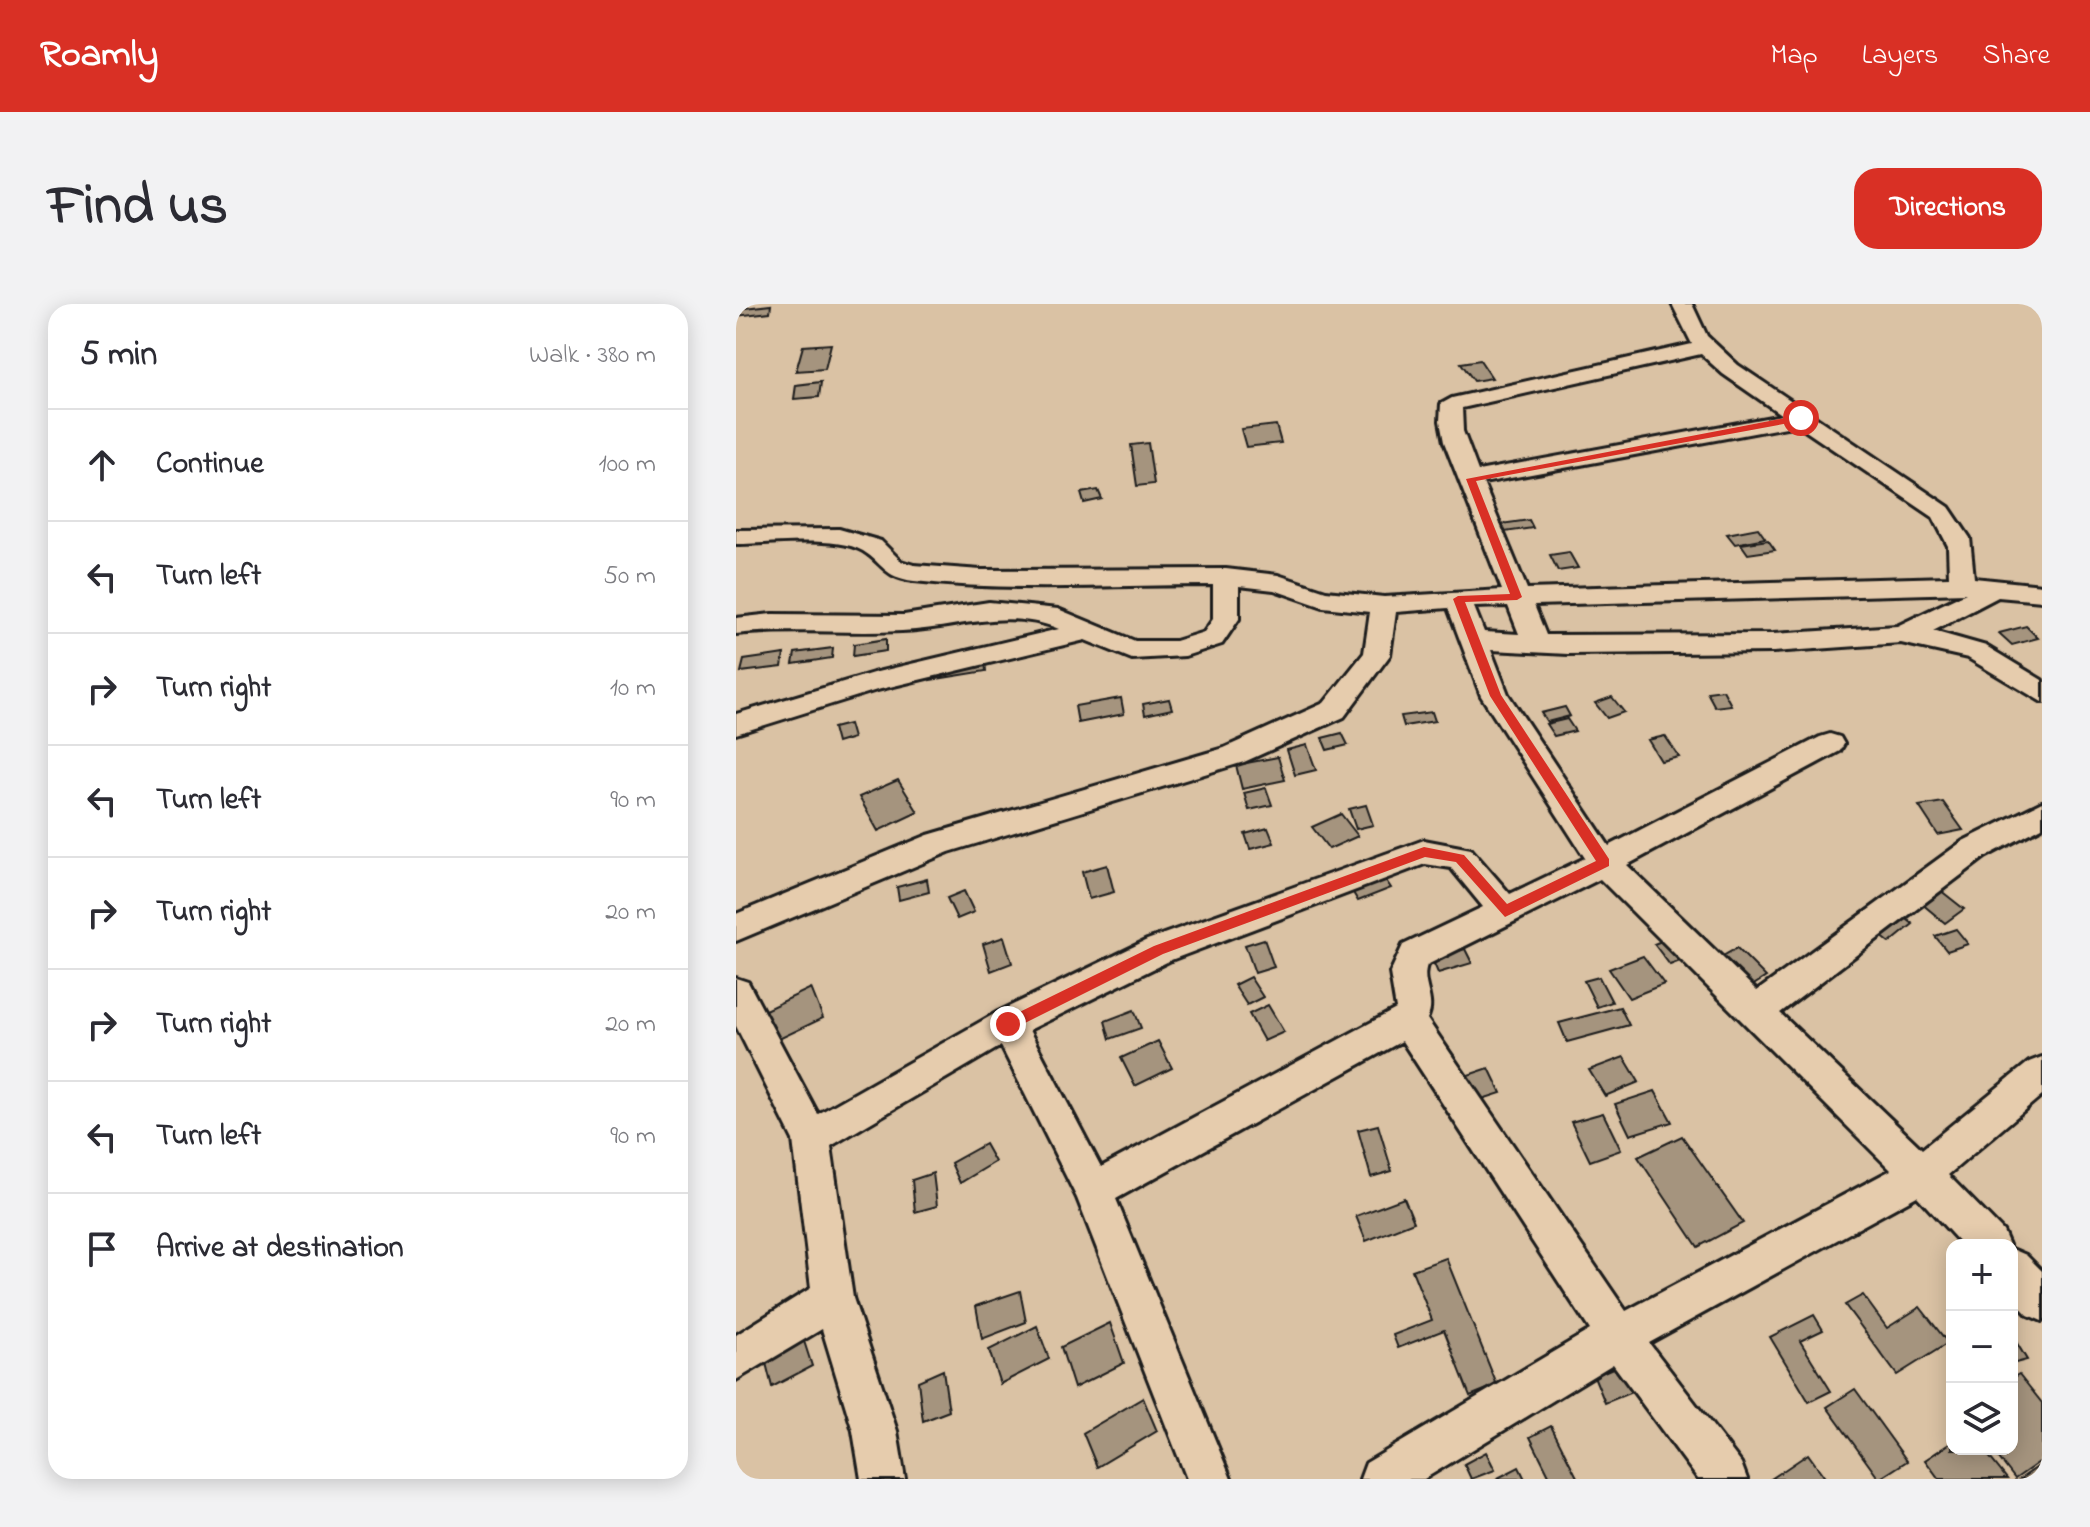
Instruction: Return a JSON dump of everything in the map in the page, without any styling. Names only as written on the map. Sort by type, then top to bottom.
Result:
[{"type":"street","points":[[1682,304],[1687,323],[1704,347],[1801,418],[1941,512],[1954,526],[1964,556],[1961,585]]},
{"type":"street","points":[[1536,643],[1470,479],[1449,412],[1452,404],[1704,347]]},
{"type":"street","points":[[1470,479],[1801,418]]},
{"type":"street","points":[[736,537],[839,536],[872,546],[892,566],[911,573],[981,578],[1226,577],[1278,583],[1323,599],[1384,605],[1458,599],[1961,585],[1998,586],[2042,593]]},
{"type":"street","points":[[736,626],[772,622],[904,623],[989,610],[1049,615],[1132,650],[1176,650],[1213,638],[1226,619],[1226,577]]},
{"type":"street","points":[[1901,634],[1948,615],[1998,586]]},
{"type":"street","points":[[1458,599],[1495,696],[1604,863],[1983,1239]]},
{"type":"street","points":[[736,928],[939,843],[1234,755],[1334,710],[1377,655],[1384,605]]},
{"type":"street","points":[[961,661],[996,634],[989,610]]},
{"type":"street","points":[[736,724],[873,682],[1084,632]]},
{"type":"street","points":[[1474,640],[1773,643],[1901,634],[1943,641],[1977,652],[2042,693]]},
{"type":"street","points":[[1093,1191],[1408,1020],[1415,1013],[1416,1004],[1405,974],[1406,965],[1415,955],[1604,863],[1830,744]]},
{"type":"street","points":[[1756,1011],[1974,849],[2042,813]]},
{"type":"street","points":[[811,1138],[1008,1024],[1159,950],[1424,852],[1460,858],[1505,911]]},
{"type":"street","points":[[736,992],[811,1138],[833,1298],[875,1431],[883,1479]]},
{"type":"street","points":[[1408,1020],[1619,1337],[1725,1479]]},
{"type":"street","points":[[1008,1024],[1093,1191],[1209,1479]]},
{"type":"street","points":[[1382,1479],[1619,1337],[1921,1174],[2042,1073]]},
{"type":"street","points":[[2018,1275],[2042,1301]]},
{"type":"street","points":[[736,1359],[833,1298]]},
{"type":"building","points":[[771,305],[770,312],[736,316],[736,309]]},
{"type":"building","points":[[831,344],[825,369],[796,371],[803,346]]},
{"type":"building","points":[[1480,360],[1492,378],[1474,381],[1461,363]]},
{"type":"building","points":[[821,382],[819,397],[794,399],[796,385]]},
{"type":"building","points":[[1276,425],[1281,443],[1246,447],[1241,429]]},
{"type":"building","points":[[1148,443],[1154,484],[1137,486],[1131,445]]},
{"type":"building","points":[[1098,490],[1102,499],[1084,503],[1081,493]]},
{"type":"building","points":[[1529,520],[1533,528],[1505,532],[1501,524]]},
{"type":"building","points":[[1758,528],[1765,538],[1735,544],[1727,534]]},
{"type":"building","points":[[1768,540],[1775,550],[1748,554],[1741,544]]},
{"type":"building","points":[[1569,552],[1578,568],[1558,571],[1550,555]]},
{"type":"building","points":[[2026,626],[2038,638],[2012,645],[1999,633]]},
{"type":"building","points":[[886,639],[886,651],[853,656],[854,644]]},
{"type":"building","points":[[833,648],[832,658],[793,664],[795,653]]},
{"type":"building","points":[[784,654],[782,667],[741,672],[744,660]]},
{"type":"building","points":[[985,661],[986,671],[930,680],[929,673]]},
{"type":"building","points":[[1723,690],[1731,705],[1715,707],[1707,692]]},
{"type":"building","points":[[1612,697],[1624,712],[1607,718],[1595,703]]},
{"type":"building","points":[[1121,698],[1124,714],[1078,723],[1075,706]]},
{"type":"building","points":[[1169,699],[1172,709],[1145,715],[1143,704]]},
{"type":"building","points":[[1565,707],[1570,716],[1547,722],[1541,713]]},
{"type":"building","points":[[1432,712],[1435,721],[1404,726],[1401,716]]},
{"type":"building","points":[[1567,719],[1575,731],[1554,736],[1546,724]]},
{"type":"building","points":[[849,724],[853,738],[837,743],[833,728]]},
{"type":"building","points":[[1342,733],[1348,745],[1327,750],[1322,738]]},
{"type":"building","points":[[1665,736],[1679,757],[1661,761],[1648,740]]},
{"type":"building","points":[[1307,745],[1316,770],[1295,775],[1287,750]]},
{"type":"building","points":[[1278,757],[1285,780],[1242,789],[1236,765]]},
{"type":"building","points":[[898,780],[918,812],[878,831],[859,797]]},
{"type":"building","points":[[1266,788],[1272,805],[1249,810],[1244,793]]},
{"type":"building","points":[[1943,802],[1963,830],[1938,835],[1919,806]]},
{"type":"building","points":[[1366,805],[1373,825],[1356,829],[1349,809]]},
{"type":"building","points":[[1341,814],[1358,836],[1329,849],[1312,827]]},
{"type":"building","points":[[1268,828],[1274,843],[1250,849],[1245,834]]},
{"type":"building","points":[[1107,865],[1114,892],[1089,899],[1082,872]]},
{"type":"building","points":[[1381,873],[1391,888],[1358,901],[1349,886]]},
{"type":"building","points":[[927,879],[929,892],[899,900],[897,887]]},
{"type":"building","points":[[1940,890],[1964,909],[1945,923],[1921,903]]},
{"type":"building","points":[[964,891],[974,912],[957,919],[947,898]]},
{"type":"building","points":[[1899,913],[1913,924],[1890,943],[1876,932]]},
{"type":"building","points":[[1956,929],[1968,944],[1947,951],[1935,936]]},
{"type":"building","points":[[1004,937],[1012,963],[991,971],[983,944]]},
{"type":"building","points":[[1669,938],[1685,959],[1670,965],[1654,944]]},
{"type":"building","points":[[1264,939],[1274,967],[1255,973],[1245,945]]},
{"type":"building","points":[[1737,948],[1766,977],[1752,986],[1723,956]]},
{"type":"building","points":[[1465,949],[1472,963],[1438,973],[1432,959]]},
{"type":"building","points":[[1643,956],[1664,984],[1629,998],[1609,969]]},
{"type":"building","points":[[1250,977],[1263,997],[1247,1005],[1234,985]]},
{"type":"building","points":[[1599,977],[1612,1002],[1597,1007],[1584,981]]},
{"type":"building","points":[[811,988],[823,1018],[777,1040],[765,1010]]},
{"type":"building","points":[[1268,1005],[1284,1032],[1264,1041],[1249,1014]]},
{"type":"building","points":[[1620,1007],[1629,1025],[1567,1042],[1559,1023]]},
{"type":"building","points":[[1134,1010],[1141,1028],[1110,1039],[1105,1021]]},
{"type":"building","points":[[1158,1041],[1172,1068],[1135,1086],[1121,1058]]},
{"type":"building","points":[[1624,1057],[1639,1082],[1605,1096],[1589,1070]]},
{"type":"building","points":[[1489,1068],[1501,1093],[1476,1101],[1465,1076]]},
{"type":"building","points":[[1655,1091],[1672,1122],[1630,1135],[1615,1104]]},
{"type":"building","points":[[1603,1113],[1621,1150],[1590,1161],[1571,1122]]},
{"type":"building","points":[[1378,1125],[1392,1171],[1371,1177],[1358,1130]]},
{"type":"building","points":[[1682,1136],[1743,1223],[1698,1247],[1638,1157]]},
{"type":"building","points":[[985,1144],[995,1162],[960,1183],[951,1163]]},
{"type":"building","points":[[933,1173],[937,1206],[915,1212],[912,1180]]},
{"type":"building","points":[[1404,1198],[1414,1222],[1366,1241],[1356,1216]]},
{"type":"building","points":[[1446,1258],[1497,1385],[1470,1396],[1444,1330],[1398,1348],[1393,1335],[1432,1320],[1412,1270]]},
{"type":"building","points":[[1020,1291],[1026,1322],[982,1339],[976,1306]]},
{"type":"building","points":[[1863,1295],[1887,1328],[1920,1307],[1946,1344],[1897,1375],[1845,1305]]},
{"type":"building","points":[[1814,1315],[1823,1330],[1800,1341],[1831,1391],[1809,1402],[1770,1337]]},
{"type":"building","points":[[1110,1323],[1124,1363],[1074,1388],[1061,1347]]},
{"type":"building","points":[[1037,1326],[1049,1359],[1000,1384],[989,1350]]},
{"type":"building","points":[[802,1335],[812,1366],[772,1387],[764,1355]]},
{"type":"building","points":[[2018,1345],[2027,1360],[2018,1362]]},
{"type":"building","points":[[1620,1365],[1632,1392],[1605,1403],[1594,1376]]},
{"type":"building","points":[[943,1370],[949,1411],[923,1421],[918,1381]]},
{"type":"building","points":[[2018,1375],[2042,1403],[2042,1460],[2015,1479],[1997,1455],[2018,1455]]},
{"type":"building","points":[[1855,1389],[1907,1461],[1879,1479],[1827,1407]]},
{"type":"building","points":[[1143,1398],[1157,1431],[1097,1467],[1083,1433]]},
{"type":"building","points":[[1551,1426],[1578,1479],[1551,1479],[1530,1437]]},
{"type":"building","points":[[1946,1446],[1946,1455],[1988,1455],[2007,1479],[1939,1479],[1925,1460]]},
{"type":"building","points":[[1486,1452],[1495,1470],[1471,1479],[1464,1464]]},
{"type":"building","points":[[1808,1454],[1826,1479],[1771,1479]]},
{"type":"building","points":[[2042,1464],[2042,1479],[2020,1479]]},
{"type":"building","points":[[1519,1467],[1525,1479],[1496,1479]]},
{"type":"route","points":[[1008,1024],[1159,950],[1424,852],[1442,852],[1460,858],[1505,911],[1604,863],[1495,696],[1458,599],[1517,597],[1470,479],[1801,418]]}]
